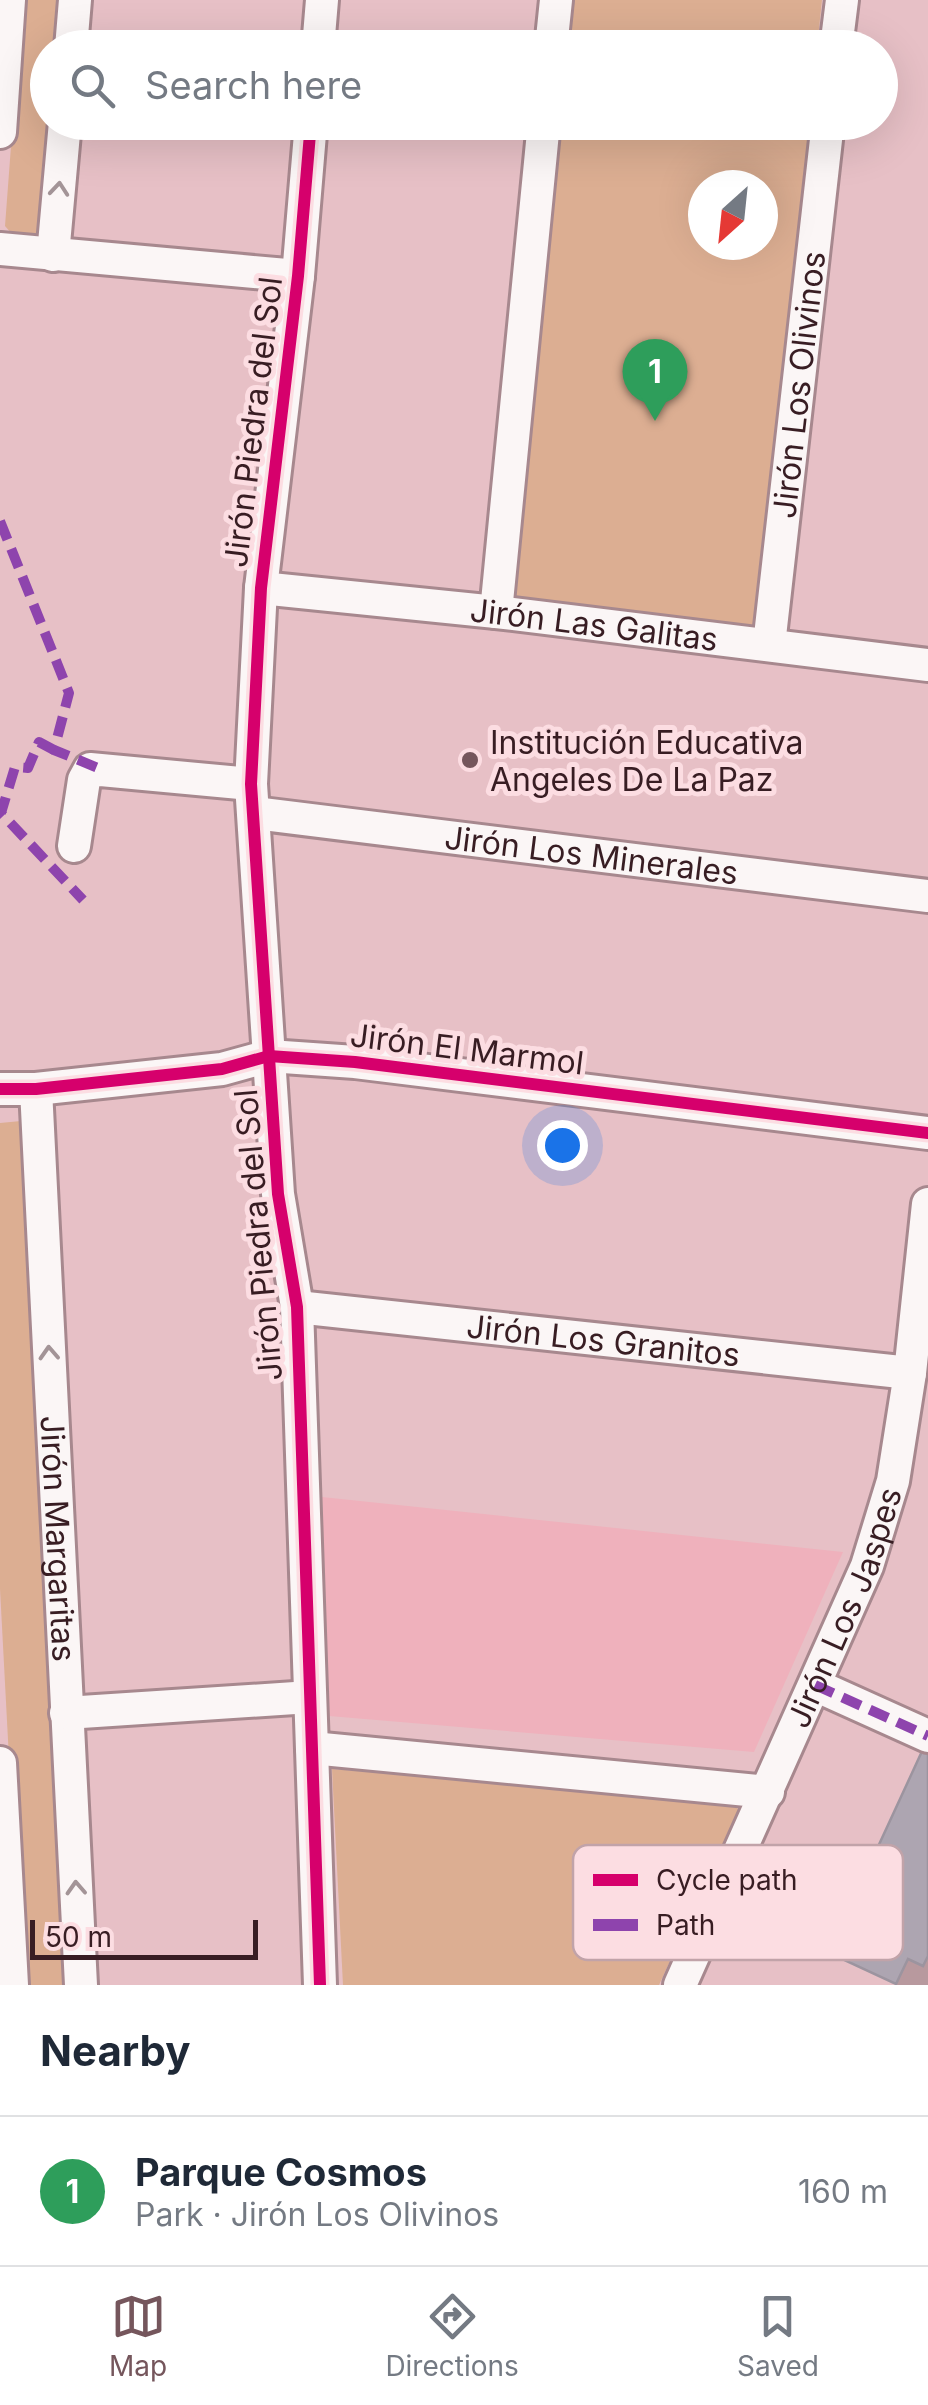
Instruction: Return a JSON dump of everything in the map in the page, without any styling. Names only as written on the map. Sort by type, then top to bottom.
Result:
[{"type":"street","points":[[73,30],[76,0]]},
{"type":"street","points":[[320,30],[322,0]]},
{"type":"street","points":[[553,30],[556,0]]},
{"type":"street","points":[[838,30],[842,0]]},
{"type":"street","points":[[0,132],[5,20]]},
{"type":"street","points":[[53,255],[63,140]]},
{"type":"street","name":"Jirón Piedra del Sol","points":[[310,140],[261,588],[252,798],[278,1194],[298,1308],[320,1985]]},
{"type":"street","points":[[496,612],[542,140]]},
{"type":"street","name":"Jirón Los Olivinos","points":[[769,645],[826,140]]},
{"type":"street","points":[[0,249],[298,276]]},
{"type":"street","name":"Jirón Las Galitas","points":[[261,588],[496,612],[928,665]]},
{"type":"street","name":"Jirón Los Minerales","points":[[74,846],[84,780],[90,769],[252,798],[928,896]]},
{"type":"street","name":"Jirón El Marmol","points":[[0,1089],[36,1090],[222,1069],[269,1056],[374,1064],[928,1133]]},
{"type":"street","name":"Jirón Margaritas","points":[[36,1090],[81,1985]]},
{"type":"street","name":"Jirón Los Jaspes","points":[[744,1845],[867,1566],[893,1481],[910,1372],[928,1204]]},
{"type":"street","name":"Jirón Los Granitos","points":[[298,1308],[910,1372]]},
{"type":"street","points":[[815,1685],[928,1736]]},
{"type":"street","points":[[66,1713],[310,1697]]},
{"type":"street","points":[[312,1748],[768,1792]]},
{"type":"street","points":[[0,1763],[12,1985]]},
{"type":"street","name":"Jirón Los Jaspes","points":[[680,1985],[691,1960]]},
{"type":"shaded area","points":[[22,0],[64,0],[61,30],[30,30],[30,140],[51,140],[39,238],[12,234],[5,226]]},
{"type":"shaded area","points":[[573,0],[822,0],[819,30],[570,30]]},
{"type":"shaded area","points":[[559,140],[807,140],[759,627],[512,596]]},
{"type":"shaded area","points":[[21,1121],[71,1985],[21,1985],[0,1589],[0,1123]]},
{"type":"shaded area","points":[[322,1497],[843,1552],[754,1752],[329,1716]]},
{"type":"shaded area","points":[[332,1769],[733,1800],[739,1811],[723,1845],[573,1845],[573,1960],[670,1960],[659,1985],[343,1985]]},
{"type":"building","points":[[924,1747],[928,1749],[928,1956],[923,1966],[908,1959],[896,1984],[844,1960],[903,1960],[903,1845],[879,1845]]},
{"type":"marked path","points":[[0,521],[69,693],[54,750],[98,768]]},
{"type":"marked path","points":[[54,750],[39,742],[28,768],[15,767],[1,813],[83,900]]},
{"type":"marked path","points":[[815,1685],[928,1736]]},
{"type":"cycle path","points":[[309,140],[298,276],[261,588],[251,784],[278,1194],[297,1307],[320,1985]]},
{"type":"cycle path","points":[[0,1089],[36,1089],[222,1069],[269,1056],[355,1062],[928,1133]]},
{"type":"place","name":"Parque Cosmos","points":[[655,421]]},
{"type":"place","name":"Institución Educativa Angeles De La Paz","points":[[470,760]]}]
